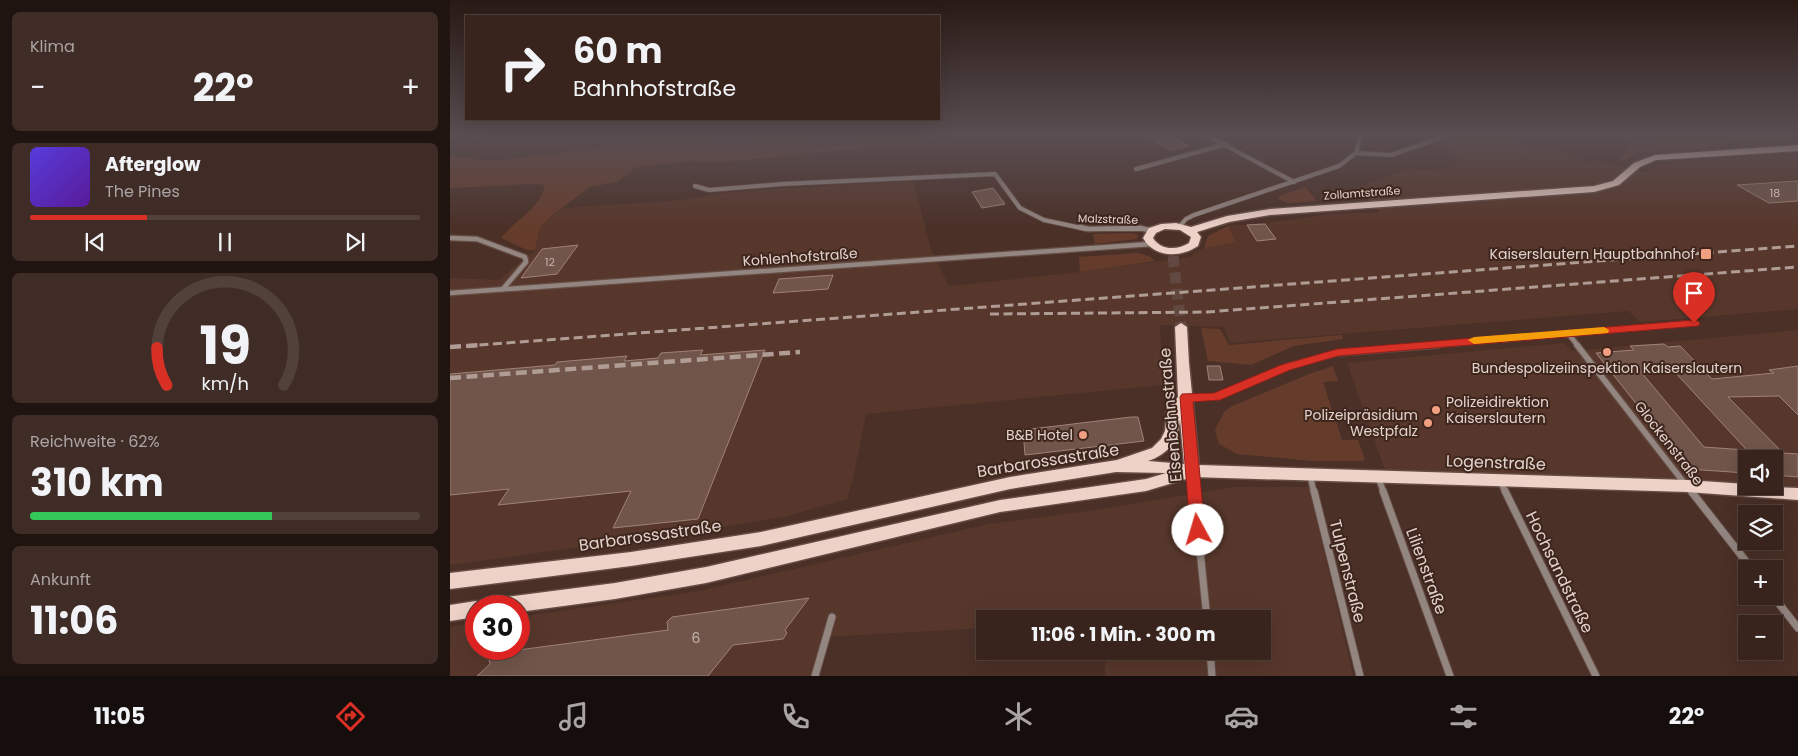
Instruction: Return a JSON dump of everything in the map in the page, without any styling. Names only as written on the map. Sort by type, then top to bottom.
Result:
[{"type":"main road","name":"Zollamtstraße","points":[[1190,231],[1227,219],[1270,212],[1594,189],[1616,183],[1635,167]]},
{"type":"main road","points":[[1161,227],[1179,227],[1190,231],[1196,237],[1194,244],[1173,254],[1151,244],[1148,238],[1152,231],[1161,227]]},
{"type":"main road","name":"Eisenbahnstraße","points":[[1181,327],[1182,363],[1192,471]]},
{"type":"main road","points":[[1116,466],[1157,452],[1167,442],[1172,431],[1174,410],[1186,397]]},
{"type":"main road","name":"Barbarossastraße","points":[[450,581],[631,559],[744,542],[1010,483],[1116,466],[1165,467],[1192,471]]},
{"type":"main road","name":"Logenstraße","points":[[1192,471],[1220,470],[1687,486],[1798,494]]},
{"type":"main road","points":[[530,602],[615,591],[706,576],[1000,506],[1146,485],[1192,471]]},
{"type":"main road","points":[[450,612],[465,610]]},
{"type":"street","points":[[1136,169],[1145,167]]},
{"type":"street","points":[[1267,167],[1294,182]]},
{"type":"street","points":[[1179,227],[1186,219],[1194,215],[1337,167]]},
{"type":"street","name":"Malzstraße","points":[[695,186],[709,190],[782,184],[995,174],[1020,208],[1044,220],[1088,228],[1140,228],[1152,231]]},
{"type":"street","points":[[450,238],[477,239],[525,257],[526,262],[503,289]]},
{"type":"street","name":"Kohlenhofstraße","points":[[450,293],[1151,244]]},
{"type":"street","points":[[1186,397],[1215,397],[1286,368],[1337,353],[1694,323]]},
{"type":"street","name":"Glockenstraße","points":[[1568,333],[1745,560]]},
{"type":"street","name":"Eisenbahnstraße","points":[[1192,471],[1205,610]]},
{"type":"street","name":"Tulpenstraße","points":[[1310,473],[1360,676]]},
{"type":"street","name":"Lilienstraße","points":[[1378,476],[1450,676]]},
{"type":"street","name":"Hochsandstraße","points":[[1500,481],[1596,676]]},
{"type":"street","points":[[1780,605],[1798,628]]},
{"type":"street","points":[[815,676],[832,617]]},
{"type":"street","points":[[1211,660],[1212,676]]},
{"type":"shaded area","points":[[450,167],[640,167],[636,167],[617,182],[590,187],[550,217],[540,228],[535,250],[527,250],[501,238],[534,207],[543,193],[544,185],[450,188]]},
{"type":"shaded area","points":[[1447,167],[1622,167],[1646,172],[1655,167],[1798,167],[1798,309],[1641,322],[1628,311],[1230,343],[1224,327],[1160,325],[1163,385],[866,414],[847,499],[787,516],[717,528],[450,565],[450,278],[499,280],[535,250],[540,228],[550,217],[564,208],[683,200],[721,193],[784,188],[913,181],[931,249],[949,286],[1080,272],[1191,257],[1193,253],[1204,248],[1236,241],[1228,226],[1292,220],[1327,214],[1379,212],[1358,187],[1408,169],[1437,171]]},
{"type":"shaded area","points":[[1305,187],[1317,201],[1288,203],[1278,199],[1279,196]]},
{"type":"shaded area","points":[[1228,226],[1236,242],[1204,248],[1208,236]]},
{"type":"shaded area","points":[[1133,233],[1138,235],[1137,239],[1095,244],[1093,234]]},
{"type":"shaded area","points":[[1137,253],[1149,256],[1155,261],[1080,272],[1079,257]]},
{"type":"shaded area","points":[[1201,328],[1220,329],[1229,345],[1342,335],[1343,339],[1294,346],[1251,365],[1208,361]]},
{"type":"shaded area","points":[[1798,330],[1798,489],[1783,488],[1783,450],[1738,450],[1738,486],[1664,481],[1386,473],[1347,363],[1564,343],[1572,351]]},
{"type":"shaded area","points":[[1333,366],[1338,381],[1323,382],[1342,440],[1358,440],[1365,459],[1363,461],[1311,461],[1237,454],[1219,444],[1215,430],[1224,412],[1232,406]]},
{"type":"shaded area","points":[[1232,487],[1309,487],[1353,676],[1105,676],[1105,660],[1271,660],[1271,610],[976,610],[976,628],[822,637],[811,676],[450,676],[450,627],[465,625],[465,660],[530,660],[530,615],[699,591],[989,524],[1095,510]]},
{"type":"building","points":[[1798,181],[1798,201],[1769,203],[1737,185]]},
{"type":"building","points":[[993,188],[1005,204],[982,208],[972,192]]},
{"type":"building","points":[[1265,224],[1276,239],[1257,241],[1247,225]]},
{"type":"building","points":[[578,245],[557,274],[521,278],[542,249]]},
{"type":"building","points":[[833,275],[828,289],[773,293],[779,279]]},
{"type":"building","points":[[1664,344],[1668,347],[1680,346],[1712,379],[1774,373],[1769,370],[1798,366],[1798,415],[1779,396],[1728,397],[1780,450],[1747,450],[1673,370],[1641,372],[1704,447],[1746,450],[1738,450],[1738,472],[1688,469],[1596,353],[1634,350],[1630,346]]},
{"type":"building","points":[[703,350],[700,355],[765,350],[698,519],[613,528],[631,491],[498,505],[509,489],[450,495],[450,374],[555,365],[557,362],[627,356],[624,361],[658,358],[661,353]]},
{"type":"building","points":[[1207,366],[1220,366],[1223,380],[1209,380]]},
{"type":"building","name":"B&B Hotel","points":[[1138,417],[1144,441],[1025,455],[1023,430]]},
{"type":"building","points":[[1783,453],[1798,454],[1798,477],[1783,476]]},
{"type":"building","points":[[809,598],[785,630],[787,633],[783,639],[733,645],[708,676],[477,676],[490,664],[489,660],[530,660],[530,648],[668,630],[667,622],[672,617]]},
{"type":"tunnel","points":[[1173,256],[1181,327]]},
{"type":"railway","points":[[466,346],[1798,246]]},
{"type":"railway","points":[[990,314],[1207,312],[1798,267]]},
{"type":"railway","points":[[450,347],[483,345]]},
{"type":"railway","points":[[450,378],[800,352]]},
{"type":"slow traffic","points":[[1474,340],[1604,330]]},
{"type":"place","name":"Kaiserslautern Hauptbahnhof","points":[[1706,254]]},
{"type":"place","name":"Bundespolizeiinspektion Kaiserslautern","points":[[1607,352]]},
{"type":"place","name":"Polizeidirektion Kaiserslautern","points":[[1436,410]]},
{"type":"place","name":"Polizeipräsidium Westpfalz","points":[[1428,423]]},
{"type":"place","name":"B&B Hotel","points":[[1083,435]]},
{"type":"route","points":[[1198,530],[1186,397],[1215,397],[1286,368],[1337,353],[1694,323]]}]
